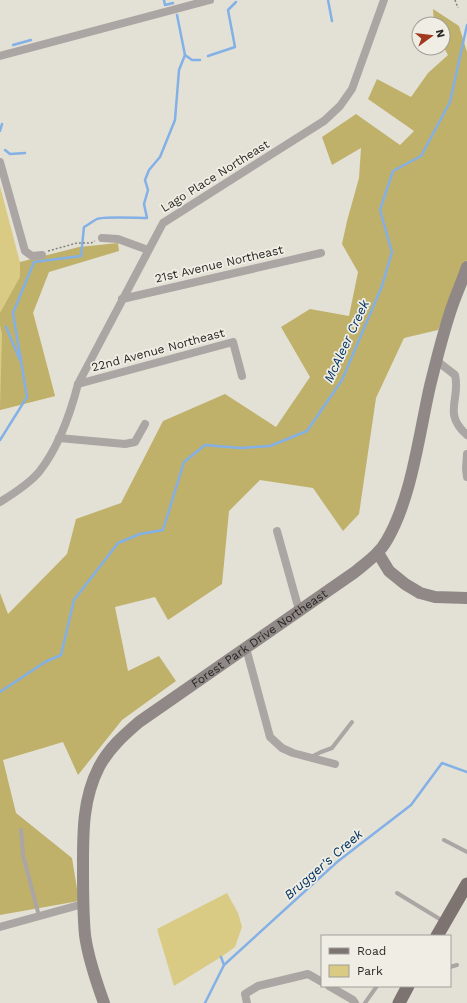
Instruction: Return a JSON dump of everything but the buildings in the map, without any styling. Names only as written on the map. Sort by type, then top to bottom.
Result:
[{"type":"main road","points":[[438,935],[467,884]]},
{"type":"main road","points":[[398,1003],[407,987]]},
{"type":"street","name":"Lago Place Northeast","points":[[0,502],[15,492],[38,472],[59,438],[70,412],[78,384],[122,298],[163,223],[324,121],[340,106],[352,89],[384,0]]},
{"type":"street","points":[[0,56],[205,1]]},
{"type":"street","points":[[0,162],[25,251],[32,256],[42,254]]},
{"type":"street","points":[[102,238],[118,239],[148,250]]},
{"type":"street","name":"21st Avenue Northeast","points":[[122,298],[321,253]]},
{"type":"street","name":"Forest Park Drive Northeast","points":[[104,1003],[93,969],[85,936],[83,904],[84,819],[87,797],[99,767],[117,741],[139,722],[355,572],[378,553],[387,540],[399,514],[409,484],[437,361],[453,302],[467,267]]},
{"type":"street","name":"22nd Avenue Northeast","points":[[78,384],[233,342],[242,376]]},
{"type":"street","points":[[437,361],[455,375],[456,386],[453,408],[454,416],[458,427],[467,435]]},
{"type":"street","points":[[59,438],[125,444],[135,442],[144,424]]},
{"type":"street","points":[[467,454],[467,477]]},
{"type":"street","points":[[276,531],[299,610]]},
{"type":"street","points":[[378,553],[389,571],[405,584],[420,592],[435,597],[467,598]]},
{"type":"street","points":[[246,648],[270,737],[282,748],[335,764]]},
{"type":"street","points":[[0,927],[83,904]]},
{"type":"street","points":[[248,1003],[245,994],[258,986],[308,974],[321,981]]},
{"type":"street","points":[[331,987],[355,1003]]},
{"type":"lane","points":[[311,758],[332,748],[352,722]]},
{"type":"lane","points":[[21,830],[23,855],[39,916]]},
{"type":"lane","points":[[444,840],[467,852]]},
{"type":"lane","points":[[397,893],[445,922]]},
{"type":"lane","points":[[451,967],[456,965]]},
{"type":"lane","points":[[365,1003],[376,987]]},
{"type":"path","points":[[455,0],[458,8]]},
{"type":"path","points":[[42,254],[43,252],[80,243],[88,243]]},
{"type":"green space","points":[[0,186],[55,396],[0,410]]},
{"type":"green space","points":[[227,893],[238,913],[242,927],[235,947],[174,986],[157,929]]},
{"type":"shaded area","points":[[433,9],[444,16],[433,16]]},
{"type":"shaded area","points":[[451,21],[459,26],[467,52],[467,260],[438,330],[404,338],[376,398],[359,514],[343,531],[313,488],[260,480],[229,511],[222,584],[168,620],[155,597],[115,607],[128,671],[159,656],[176,681],[122,720],[78,775],[63,742],[3,760],[16,813],[72,858],[79,901],[0,915],[0,593],[8,614],[67,554],[76,519],[121,503],[163,421],[225,394],[276,427],[310,377],[281,327],[310,309],[349,316],[358,272],[342,244],[359,178],[361,148],[332,165],[322,137],[356,114],[400,145],[414,131],[368,99],[377,79],[411,97],[428,73],[447,56],[451,56]]},
{"type":"shaded area","points":[[118,243],[119,251],[49,272],[33,313],[55,396],[0,410],[2,334],[0,313],[20,277],[20,262],[79,247]]},
{"type":"waterway","points":[[164,0],[165,5],[173,3]]},
{"type":"waterway","points":[[328,0],[332,21]]},
{"type":"waterway","points":[[208,56],[235,47],[228,10],[236,2]]},
{"type":"waterway","points":[[177,15],[185,55]]},
{"type":"waterway","name":"McAleer Creek","points":[[0,692],[45,662],[61,655],[74,600],[118,543],[140,534],[163,530],[184,462],[205,445],[240,448],[270,446],[307,431],[342,380],[382,286],[392,252],[380,210],[393,171],[421,156],[450,102],[467,25]]},
{"type":"waterway","points":[[13,45],[31,40]]},
{"type":"waterway","points":[[0,440],[27,397],[13,313],[34,262],[81,256],[84,227],[97,219],[113,217],[147,218],[144,204],[148,190],[145,180],[149,170],[160,157],[175,120],[179,70],[185,55],[192,60],[200,60]]},
{"type":"waterway","points":[[0,131],[2,124]]},
{"type":"waterway","points":[[5,150],[10,154],[25,153]]},
{"type":"waterway","points":[[6,327],[20,360]]},
{"type":"waterway","name":"Brugger's Creek","points":[[205,1003],[224,965],[337,862],[411,805],[442,763],[467,772]]},
{"type":"waterway","name":"Brugger's Creek","points":[[221,957],[224,965]]}]
